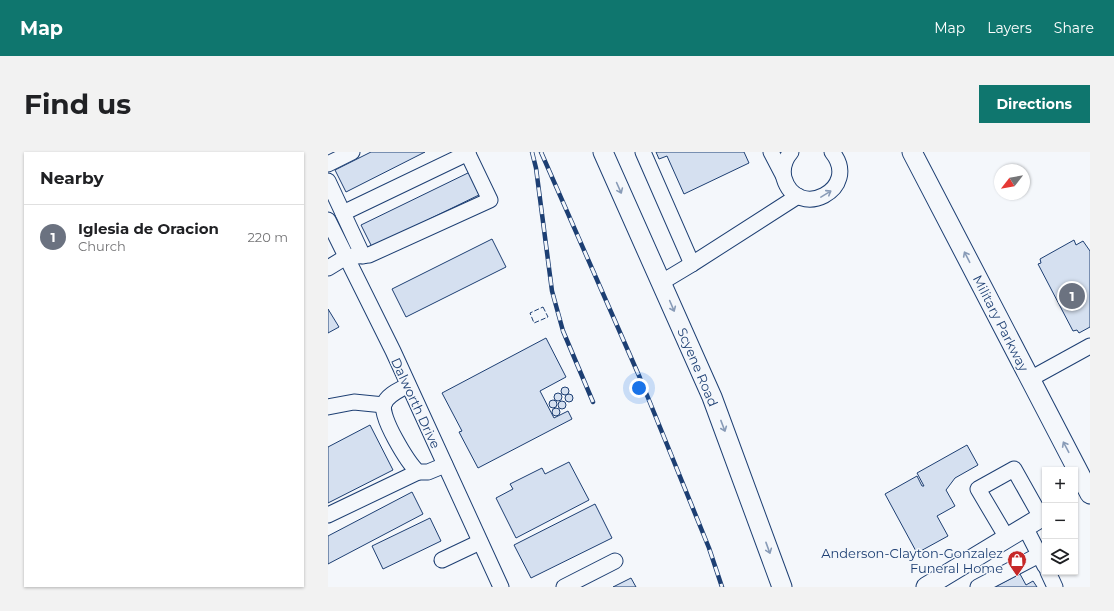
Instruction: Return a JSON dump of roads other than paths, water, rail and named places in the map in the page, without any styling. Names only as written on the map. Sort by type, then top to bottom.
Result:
[{"type":"main road","name":"Scyene Road","points":[[603,152],[712,397],[782,587]]},
{"type":"main road","name":"Military Parkway","points":[[912,152],[1030,379],[1086,492]]},
{"type":"main road","points":[[926,587],[1042,517]]},
{"type":"street","points":[[328,164],[352,152]]},
{"type":"street","points":[[643,152],[692,264]]},
{"type":"street","points":[[771,152],[786,184],[798,196],[815,199],[831,192],[839,177],[839,167],[832,152]]},
{"type":"street","points":[[783,175],[784,165],[791,152]]},
{"type":"street","points":[[328,268],[346,257],[369,255],[490,200],[467,153],[343,213]]},
{"type":"street","points":[[328,181],[363,256]]},
{"type":"street","points":[[662,282],[798,196]]},
{"type":"street","name":"Dalworth Drive","points":[[328,220],[408,385],[501,587]]},
{"type":"street","points":[[1030,379],[1090,346]]},
{"type":"street","points":[[408,385],[388,397],[384,404],[383,411],[399,446],[412,467],[418,472]]},
{"type":"street","points":[[328,407],[354,402],[384,404]]},
{"type":"street","points":[[328,515],[418,472],[428,472],[445,466]]},
{"type":"street","points":[[1007,538],[978,489],[1014,469],[1042,514]]},
{"type":"street","points":[[978,587],[1042,561],[1025,527]]},
{"type":"street","points":[[442,560],[480,542]]},
{"type":"street","points":[[564,587],[615,561]]},
{"type":"street","points":[[1049,575],[1055,587]]},
{"type":"railway","points":[[532,152],[536,168],[552,291],[563,331],[593,402]]},
{"type":"railway","points":[[541,152],[640,378],[709,548],[722,587]]},
{"type":"place","name":"Iglesia de Oracion","points":[[1072,296]]},
{"type":"place","name":"Anderson-Clayton-Gonzalez Funeral Home","points":[[1017,577]]}]
